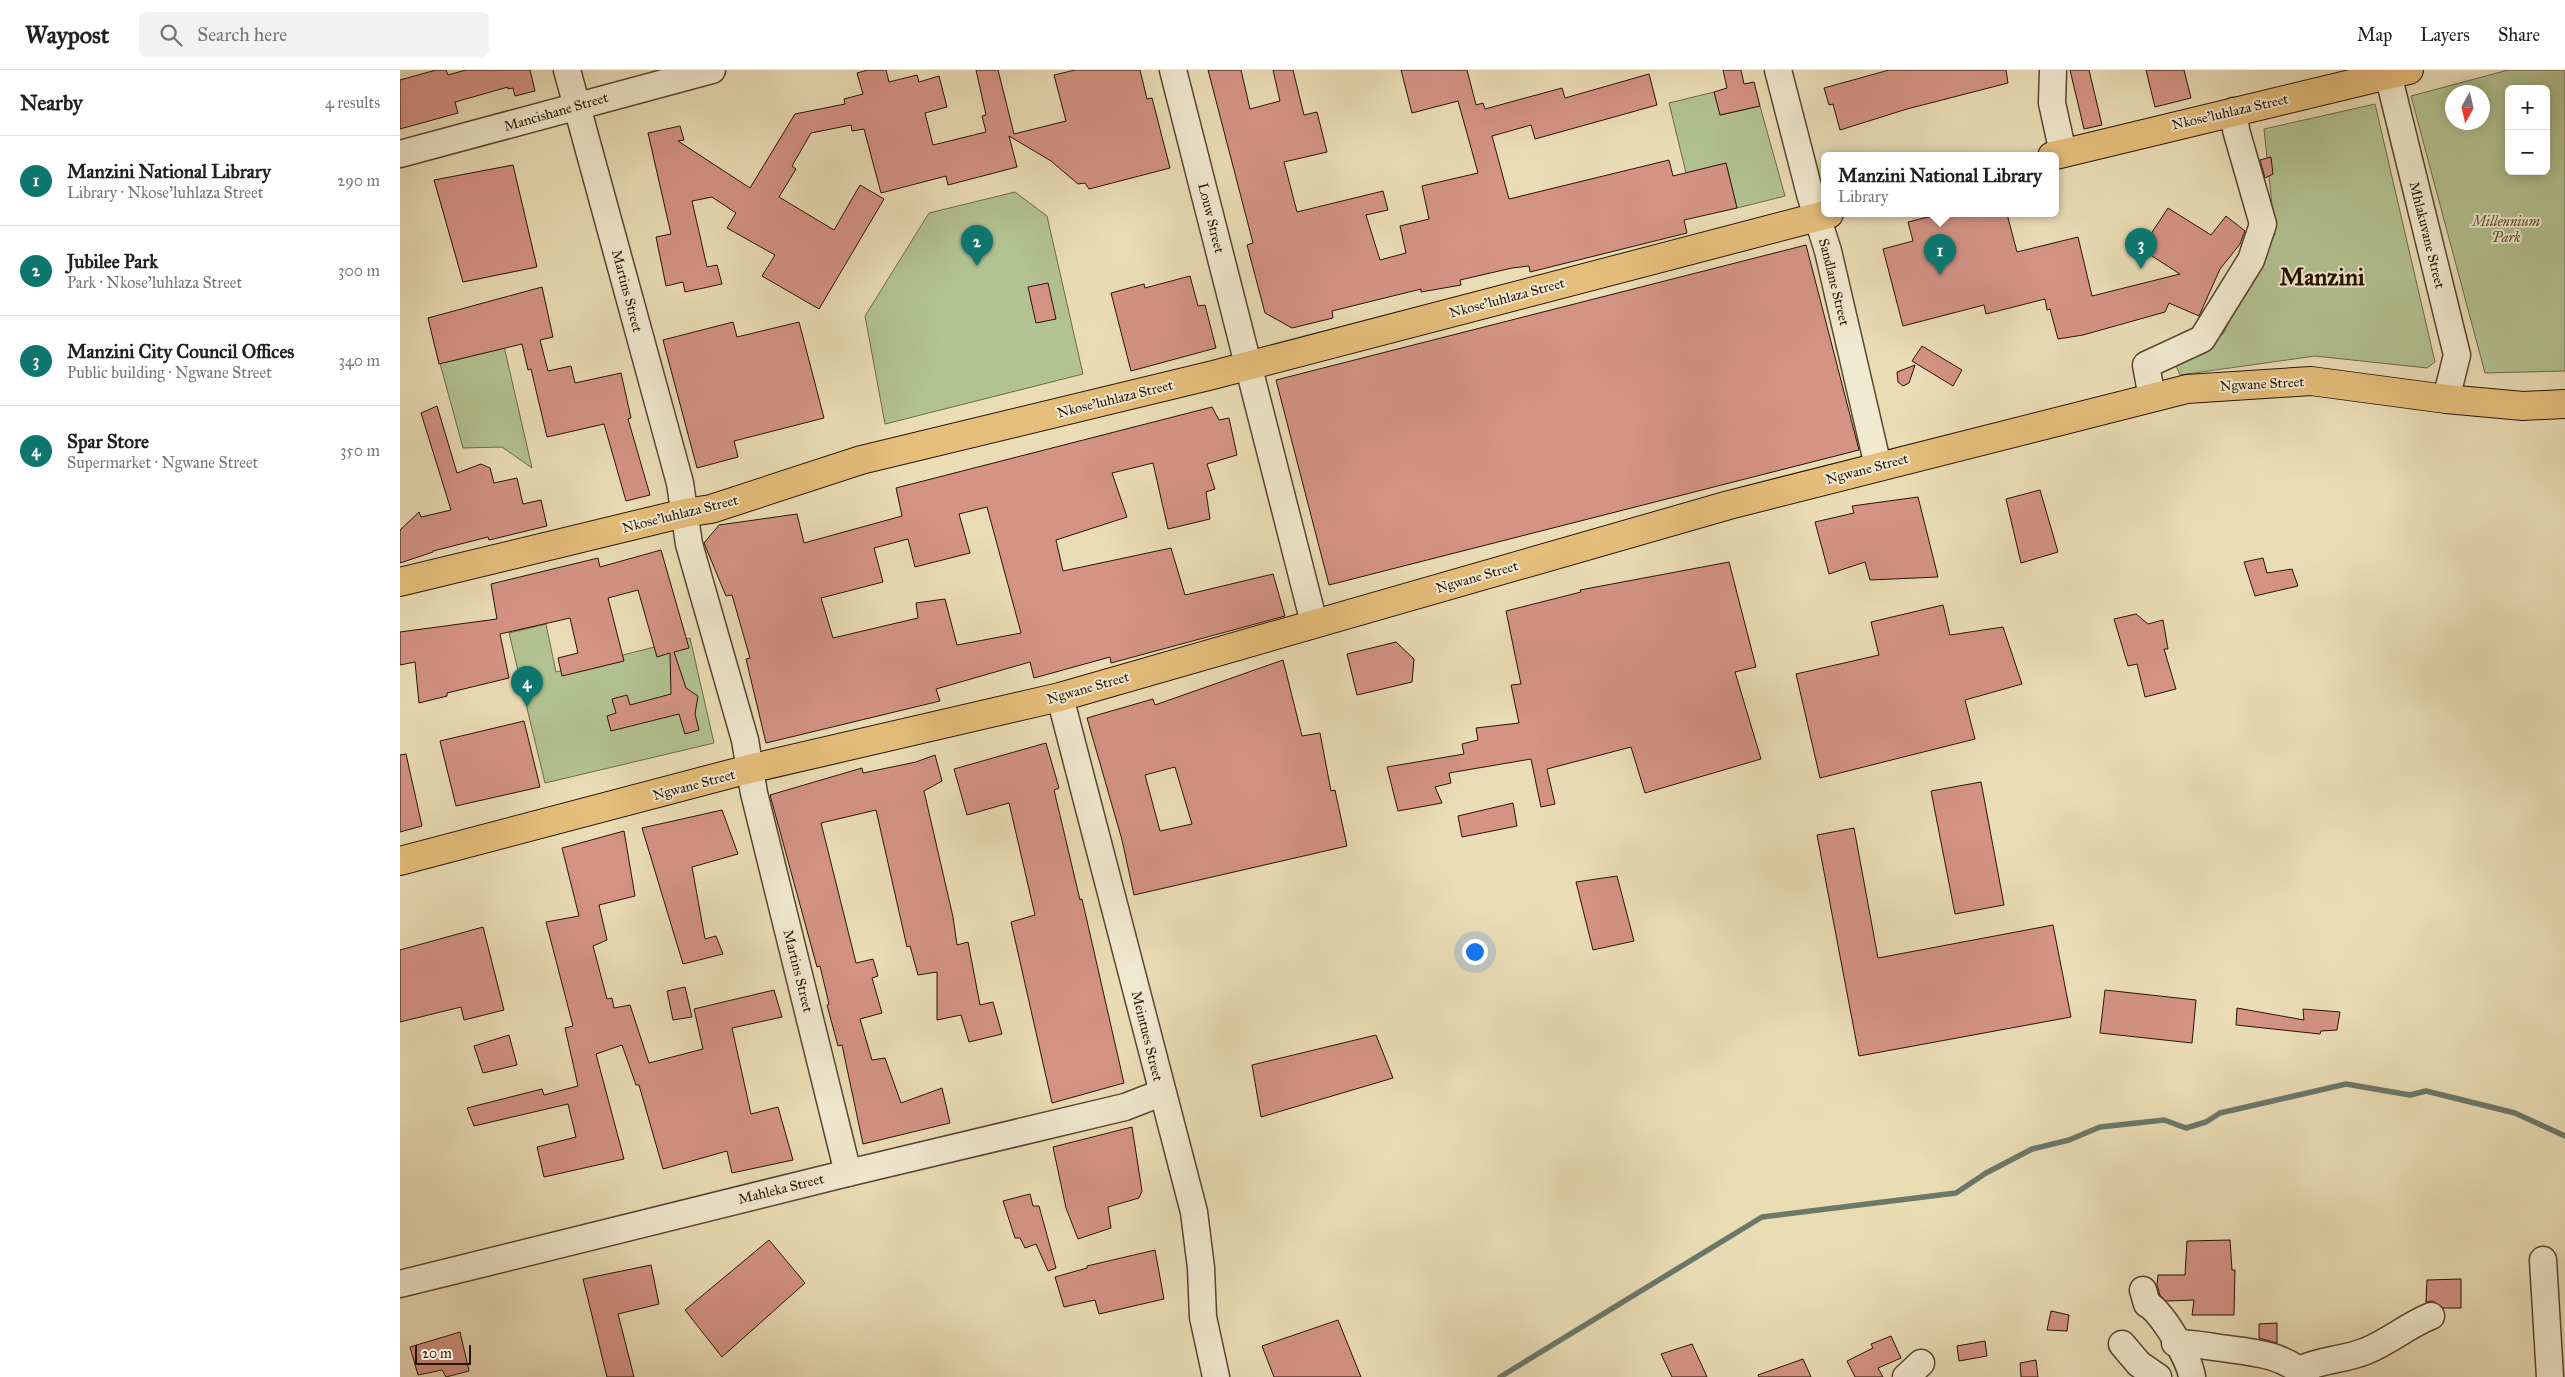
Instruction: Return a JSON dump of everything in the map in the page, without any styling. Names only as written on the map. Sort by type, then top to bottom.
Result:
[{"type":"main road","name":"Nkose'luhlaza Street","points":[[2059,155],[2395,72]]},
{"type":"main road","name":"Nkose'luhlaza Street","points":[[400,582],[685,513],[711,509],[862,460],[1248,366],[1821,216]]},
{"type":"main road","name":"Ngwane Street","points":[[400,861],[749,770],[1060,697],[1719,508],[1878,466],[2187,389],[2311,382],[2446,399],[2523,406],[2565,404]]},
{"type":"street","name":"Martins Street","points":[[567,70],[680,483],[689,544],[745,740],[749,770],[848,1173]]},
{"type":"street","name":"Mancishane Street","points":[[400,154],[577,108],[628,91],[712,70]]},
{"type":"street","name":"Louw Street","points":[[1173,70],[1314,623]]},
{"type":"street","name":"Sandlane Street","points":[[1778,70],[1821,209]]},
{"type":"street","points":[[2052,70],[2052,103],[2058,152]]},
{"type":"street","name":"Mhlakuvane Street","points":[[2395,72],[2456,355],[2446,399]]},
{"type":"street","points":[[2152,398],[2146,364],[2202,339],[2251,260],[2263,224],[2236,130],[2234,111]]},
{"type":"street","name":"Sandlane Street","points":[[1823,217],[1828,251],[1878,466]]},
{"type":"street","name":"Meintues Street","points":[[1060,697],[1161,1093],[1194,1212],[1201,1268],[1202,1317],[1216,1377]]},
{"type":"street","name":"Mahleka Street","points":[[400,1284],[848,1173],[1125,1107],[1161,1093]]},
{"type":"street","points":[[2543,1260],[2550,1377]]},
{"type":"street","points":[[2143,1290],[2147,1304],[2156,1308],[2188,1360],[2192,1377]]},
{"type":"street","points":[[2176,1343],[2239,1349],[2274,1357],[2302,1373],[2315,1362],[2367,1351],[2416,1322],[2431,1316]]},
{"type":"street","points":[[2122,1344],[2139,1364],[2158,1377]]},
{"type":"green space","name":"Millennium Park","points":[[2508,70],[2565,70],[2565,371],[2485,373],[2411,96],[2445,87],[2445,130],[2490,130],[2490,85],[2452,85]]},
{"type":"green space","points":[[1714,92],[1721,115],[1760,106],[1785,196],[1737,208],[1726,163],[1686,173],[1669,103]]},
{"type":"green space","points":[[2375,104],[2435,362],[2427,368],[2315,356],[2180,375],[2173,359],[2223,334],[2275,234],[2264,129]]},
{"type":"green space","points":[[1015,192],[1047,216],[1083,374],[885,424],[865,316],[929,213]]},
{"type":"green space","points":[[503,342],[532,468],[502,447],[463,448],[438,356]]},
{"type":"green space","points":[[546,624],[556,672],[690,638],[714,743],[545,783],[509,633]]},
{"type":"building","points":[[436,70],[446,70],[448,75],[466,70],[530,70],[535,91],[515,96],[513,88],[508,89],[508,87],[455,102],[458,113],[400,129],[400,80]]},
{"type":"building","points":[[868,70],[886,70],[889,82],[917,75],[919,82],[939,76],[947,107],[925,113],[933,145],[986,132],[982,116],[986,115],[976,70],[998,70],[1014,134],[1066,121],[1054,75],[1075,70],[1140,70],[1147,99],[1152,98],[1170,168],[1089,189],[1085,183],[1078,184],[1051,161],[1009,136],[1017,167],[948,185],[946,176],[881,193],[864,129],[852,131],[851,125],[811,133],[792,166],[796,169],[779,197],[834,230],[860,185],[884,199],[819,309],[762,276],[775,255],[727,228],[736,213],[712,197],[692,201],[707,267],[717,265],[722,284],[685,292],[683,282],[666,286],[656,237],[671,234],[648,133],[680,126],[684,140],[678,141],[750,188],[795,114],[845,104],[844,99],[863,94],[857,73]]},
{"type":"building","points":[[1208,70],[1241,70],[1250,109],[1280,101],[1273,70],[1293,70],[1304,115],[1317,112],[1327,152],[1284,162],[1297,212],[1383,191],[1388,210],[1366,215],[1380,260],[1406,253],[1400,226],[1429,219],[1422,186],[1478,173],[1458,101],[1412,113],[1401,70],[1467,70],[1476,105],[1483,103],[1485,109],[1562,88],[1565,98],[1649,74],[1657,105],[1535,139],[1531,125],[1492,136],[1509,199],[1669,160],[1673,176],[1726,163],[1737,208],[1684,220],[1687,233],[1530,272],[1529,266],[1512,268],[1460,280],[1461,285],[1421,292],[1421,289],[1332,311],[1333,318],[1292,328],[1265,313],[1247,245],[1253,243]]},
{"type":"building","points":[[1723,70],[1741,70],[1744,84],[1754,82],[1760,106],[1720,115],[1714,92],[1727,88]]},
{"type":"building","points":[[1889,70],[2006,70],[2008,83],[1907,109],[1840,130],[1833,104],[1829,105],[1824,88]]},
{"type":"building","points":[[2070,70],[2089,70],[2102,125],[2084,129]]},
{"type":"building","points":[[2146,70],[2184,70],[2191,98],[2155,107]]},
{"type":"building","points":[[2271,157],[2273,174],[2265,178],[2260,160]]},
{"type":"building","points":[[513,165],[537,267],[463,282],[434,180]]},
{"type":"building","points":[[2168,208],[2211,235],[2226,216],[2245,231],[2240,244],[2220,269],[2199,316],[2169,303],[2165,312],[2083,335],[2058,339],[2050,309],[2047,310],[2045,299],[1986,314],[1984,305],[1903,326],[1883,249],[1913,241],[1908,222],[1928,217],[2008,217],[2017,252],[2078,237],[2092,296],[2180,274],[2141,249]]},
{"type":"building","points":[[1806,245],[1859,450],[1329,585],[1276,380]]},
{"type":"building","points":[[1190,276],[1198,306],[1205,305],[1216,348],[1131,371],[1111,293],[1144,284],[1145,288]]},
{"type":"building","points":[[1048,283],[1056,319],[1036,323],[1028,287]]},
{"type":"building","points":[[542,287],[553,337],[540,340],[548,371],[571,366],[575,383],[621,373],[631,418],[628,419],[650,495],[626,501],[604,424],[547,437],[531,369],[528,370],[522,344],[439,364],[428,318]]},
{"type":"building","points":[[733,322],[737,337],[799,322],[824,418],[734,441],[738,457],[697,468],[663,340]]},
{"type":"building","points":[[1922,346],[1962,370],[1953,386],[1912,361]]},
{"type":"building","points":[[1915,365],[1909,383],[1903,386],[1898,382],[1897,372]]},
{"type":"building","points":[[437,406],[457,473],[481,464],[490,468],[494,483],[517,478],[523,504],[541,500],[547,526],[489,540],[488,537],[433,551],[400,563],[400,530],[419,512],[421,517],[451,510],[421,413]]},
{"type":"building","points":[[1212,407],[1219,420],[1229,418],[1237,455],[1207,464],[1215,489],[1206,492],[1210,519],[1168,529],[1153,463],[1112,473],[1127,517],[1056,540],[1063,571],[1171,548],[1185,595],[1273,574],[1285,616],[1111,663],[1110,657],[1034,678],[1030,662],[936,689],[940,701],[766,743],[746,659],[750,658],[732,595],[726,596],[704,543],[719,525],[797,514],[804,543],[902,516],[896,488]],"holes":[[[987,507],[1021,633],[957,645],[945,599],[916,603],[918,618],[833,638],[821,598],[883,582],[874,548],[908,539],[915,567],[970,553],[959,514]]]},
{"type":"building","points":[[2040,490],[2058,552],[2021,563],[2006,499]]},
{"type":"building","points":[[1918,497],[1938,577],[1870,580],[1865,562],[1829,574],[1815,522],[1854,513],[1852,506]]},
{"type":"building","points":[[661,550],[689,648],[674,652],[686,688],[698,696],[695,714],[699,730],[685,734],[679,714],[611,731],[607,716],[616,713],[612,699],[627,695],[630,705],[671,694],[670,653],[657,657],[638,590],[608,598],[624,661],[562,676],[558,658],[578,653],[570,618],[500,634],[509,678],[447,693],[447,696],[419,703],[415,662],[400,665],[400,632],[497,619],[491,584],[598,558],[600,567]]},
{"type":"building","points":[[2263,558],[2267,573],[2292,569],[2298,586],[2255,596],[2244,562]]},
{"type":"building","points":[[1729,562],[1756,667],[1735,672],[1761,759],[1645,793],[1631,747],[1547,769],[1555,804],[1541,807],[1531,759],[1449,773],[1451,783],[1435,787],[1442,803],[1398,811],[1387,767],[1464,754],[1462,744],[1478,740],[1476,728],[1519,723],[1511,685],[1521,684],[1506,611],[1581,592],[1580,590]]},
{"type":"building","points":[[1943,605],[1950,635],[2003,627],[2022,684],[1965,700],[1975,739],[1820,778],[1796,674],[1879,655],[1871,622]]},
{"type":"building","points":[[2136,614],[2148,624],[2163,620],[2168,649],[2164,649],[2176,689],[2145,697],[2137,664],[2128,666],[2114,619]]},
{"type":"building","points":[[1396,642],[1414,659],[1412,682],[1357,695],[1347,654]]},
{"type":"building","points":[[1283,660],[1302,736],[1320,733],[1331,791],[1335,790],[1347,846],[1134,895],[1122,840],[1087,718],[1153,699],[1155,705]],"holes":[[[1175,767],[1192,824],[1160,831],[1145,775]]]},
{"type":"building","points":[[524,721],[540,787],[456,806],[440,741]]},
{"type":"building","points":[[1046,743],[1059,788],[1054,790],[1080,900],[1082,899],[1124,1083],[1052,1103],[1011,922],[1035,915],[1009,803],[967,815],[954,769]]},
{"type":"building","points":[[406,754],[422,826],[400,832],[400,755]]},
{"type":"building","points":[[935,755],[942,781],[924,791],[953,917],[957,945],[968,942],[980,1005],[993,1002],[1002,1034],[969,1042],[961,1015],[937,1020],[937,972],[918,975],[910,946],[907,947],[876,810],[821,823],[856,963],[873,959],[878,976],[872,978],[882,1013],[860,1019],[872,1060],[885,1058],[901,1103],[942,1088],[950,1123],[863,1144],[842,1045],[838,1046],[827,1005],[829,1004],[820,966],[817,967],[770,795],[862,768],[863,773],[916,762]]},
{"type":"building","points":[[1981,782],[2004,905],[1955,914],[1931,791]]},
{"type":"building","points":[[1513,803],[1517,826],[1462,837],[1458,816]]},
{"type":"building","points":[[722,810],[738,854],[692,867],[705,939],[716,936],[723,954],[683,964],[642,828]]},
{"type":"building","points":[[1854,828],[1878,958],[2053,925],[2071,1017],[1859,1056],[1817,835]]},
{"type":"building","points":[[624,831],[635,896],[599,905],[607,940],[593,946],[607,999],[612,998],[614,1008],[630,1005],[649,1063],[703,1049],[694,1009],[774,990],[782,1017],[732,1028],[751,1114],[778,1107],[793,1160],[732,1173],[727,1151],[663,1169],[639,1085],[636,1085],[622,1045],[596,1054],[624,1159],[544,1177],[537,1147],[576,1137],[568,1104],[474,1126],[467,1108],[542,1089],[544,1095],[578,1086],[565,1028],[573,1026],[546,922],[579,916],[562,848]]},
{"type":"building","points":[[1617,876],[1634,941],[1593,950],[1576,882]]},
{"type":"building","points":[[483,927],[504,1010],[464,1020],[461,1007],[400,1022],[400,950]]},
{"type":"building","points":[[685,987],[692,1017],[673,1020],[667,991]]},
{"type":"building","points":[[2105,990],[2196,1000],[2192,1043],[2100,1033]]},
{"type":"building","points":[[2237,1008],[2304,1020],[2303,1009],[2340,1012],[2337,1030],[2321,1031],[2320,1034],[2236,1025]]},
{"type":"building","points":[[509,1035],[517,1065],[483,1073],[474,1046]]},
{"type":"building","points":[[1376,1035],[1393,1078],[1261,1117],[1252,1065]]},
{"type":"building","points":[[1132,1127],[1142,1191],[1139,1198],[1108,1207],[1111,1228],[1078,1239],[1066,1208],[1053,1147]]},
{"type":"building","points":[[1030,1194],[1033,1206],[1039,1206],[1056,1268],[1048,1271],[1036,1244],[1025,1248],[1020,1238],[1015,1238],[1003,1201]]},
{"type":"building","points":[[769,1240],[805,1283],[722,1357],[685,1310]]},
{"type":"building","points":[[2230,1240],[2232,1270],[2235,1270],[2234,1315],[2192,1315],[2194,1300],[2166,1301],[2160,1295],[2157,1285],[2158,1275],[2185,1275],[2187,1241]]},
{"type":"building","points":[[1155,1250],[1164,1299],[1099,1314],[1095,1300],[1064,1307],[1055,1277],[1087,1268],[1087,1266]]},
{"type":"building","points":[[651,1265],[659,1304],[618,1314],[634,1377],[607,1377],[583,1279]]},
{"type":"building","points":[[2461,1279],[2461,1308],[2443,1308],[2433,1301],[2426,1302],[2427,1280]]},
{"type":"building","points":[[2051,1311],[2069,1315],[2067,1331],[2047,1330]]},
{"type":"building","points":[[1338,1320],[1361,1377],[1274,1377],[1262,1346]]},
{"type":"building","points":[[2277,1323],[2277,1343],[2259,1338],[2259,1324]]},
{"type":"building","points":[[460,1332],[469,1371],[446,1377],[442,1370],[418,1375],[410,1347]]},
{"type":"building","points":[[1891,1336],[1901,1358],[1878,1368],[1883,1377],[1855,1377],[1847,1361],[1873,1348],[1871,1344]]},
{"type":"building","points":[[1985,1341],[1987,1356],[1959,1361],[1957,1346]]},
{"type":"building","points":[[1692,1344],[1707,1377],[1672,1377],[1661,1354]]},
{"type":"building","points":[[1803,1359],[1811,1377],[1759,1377],[1758,1375]]},
{"type":"building","points":[[2036,1360],[2038,1377],[2021,1377],[2020,1363]]},
{"type":"waterway","points":[[1500,1377],[1762,1217],[1956,1193],[1986,1173],[2032,1149],[2069,1140],[2100,1127],[2164,1120],[2186,1128],[2206,1122],[2220,1113],[2346,1084],[2410,1095],[2426,1091],[2515,1113],[2565,1136]]},
{"type":"place","name":"Jubilee Park","points":[[977,266]]},
{"type":"place","name":"Manzini City Council Offices","points":[[2141,269]]},
{"type":"place","name":"Manzini National Library","points":[[1940,275]]},
{"type":"place","name":"Spar Store","points":[[527,707]]},
{"type":"district","name":"Manzini","points":[[2322,277]]}]
